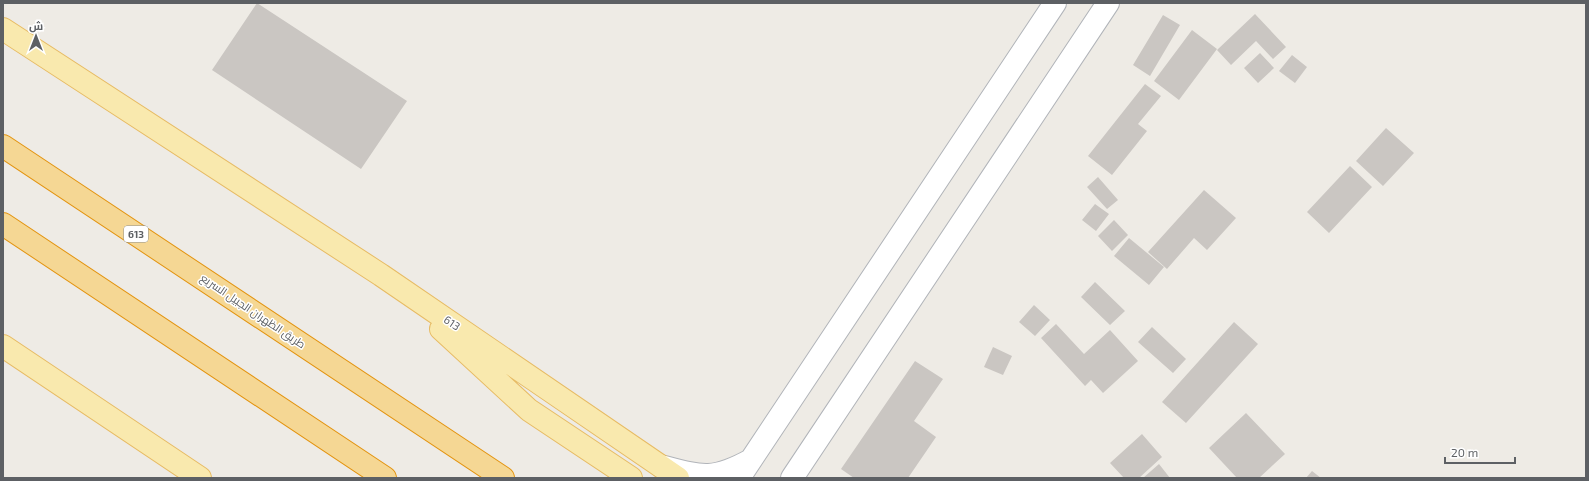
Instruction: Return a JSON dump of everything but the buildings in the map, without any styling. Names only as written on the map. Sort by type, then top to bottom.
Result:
[{"type":"highway","name":"طريق الظهران الجبيل السريع","points":[[3,146],[503,478]]},
{"type":"highway","points":[[3,224],[385,478]]},
{"type":"main road","points":[[739,478],[1055,3]]},
{"type":"main road","points":[[792,478],[1108,3]]},
{"type":"main road","name":"613","points":[[3,29],[381,275],[670,472]]},
{"type":"main road","points":[[381,275],[529,410],[631,478]]},
{"type":"main road","points":[[3,346],[200,478]]},
{"type":"main road","points":[[670,472],[695,475],[713,475],[734,469],[751,460]]}]
